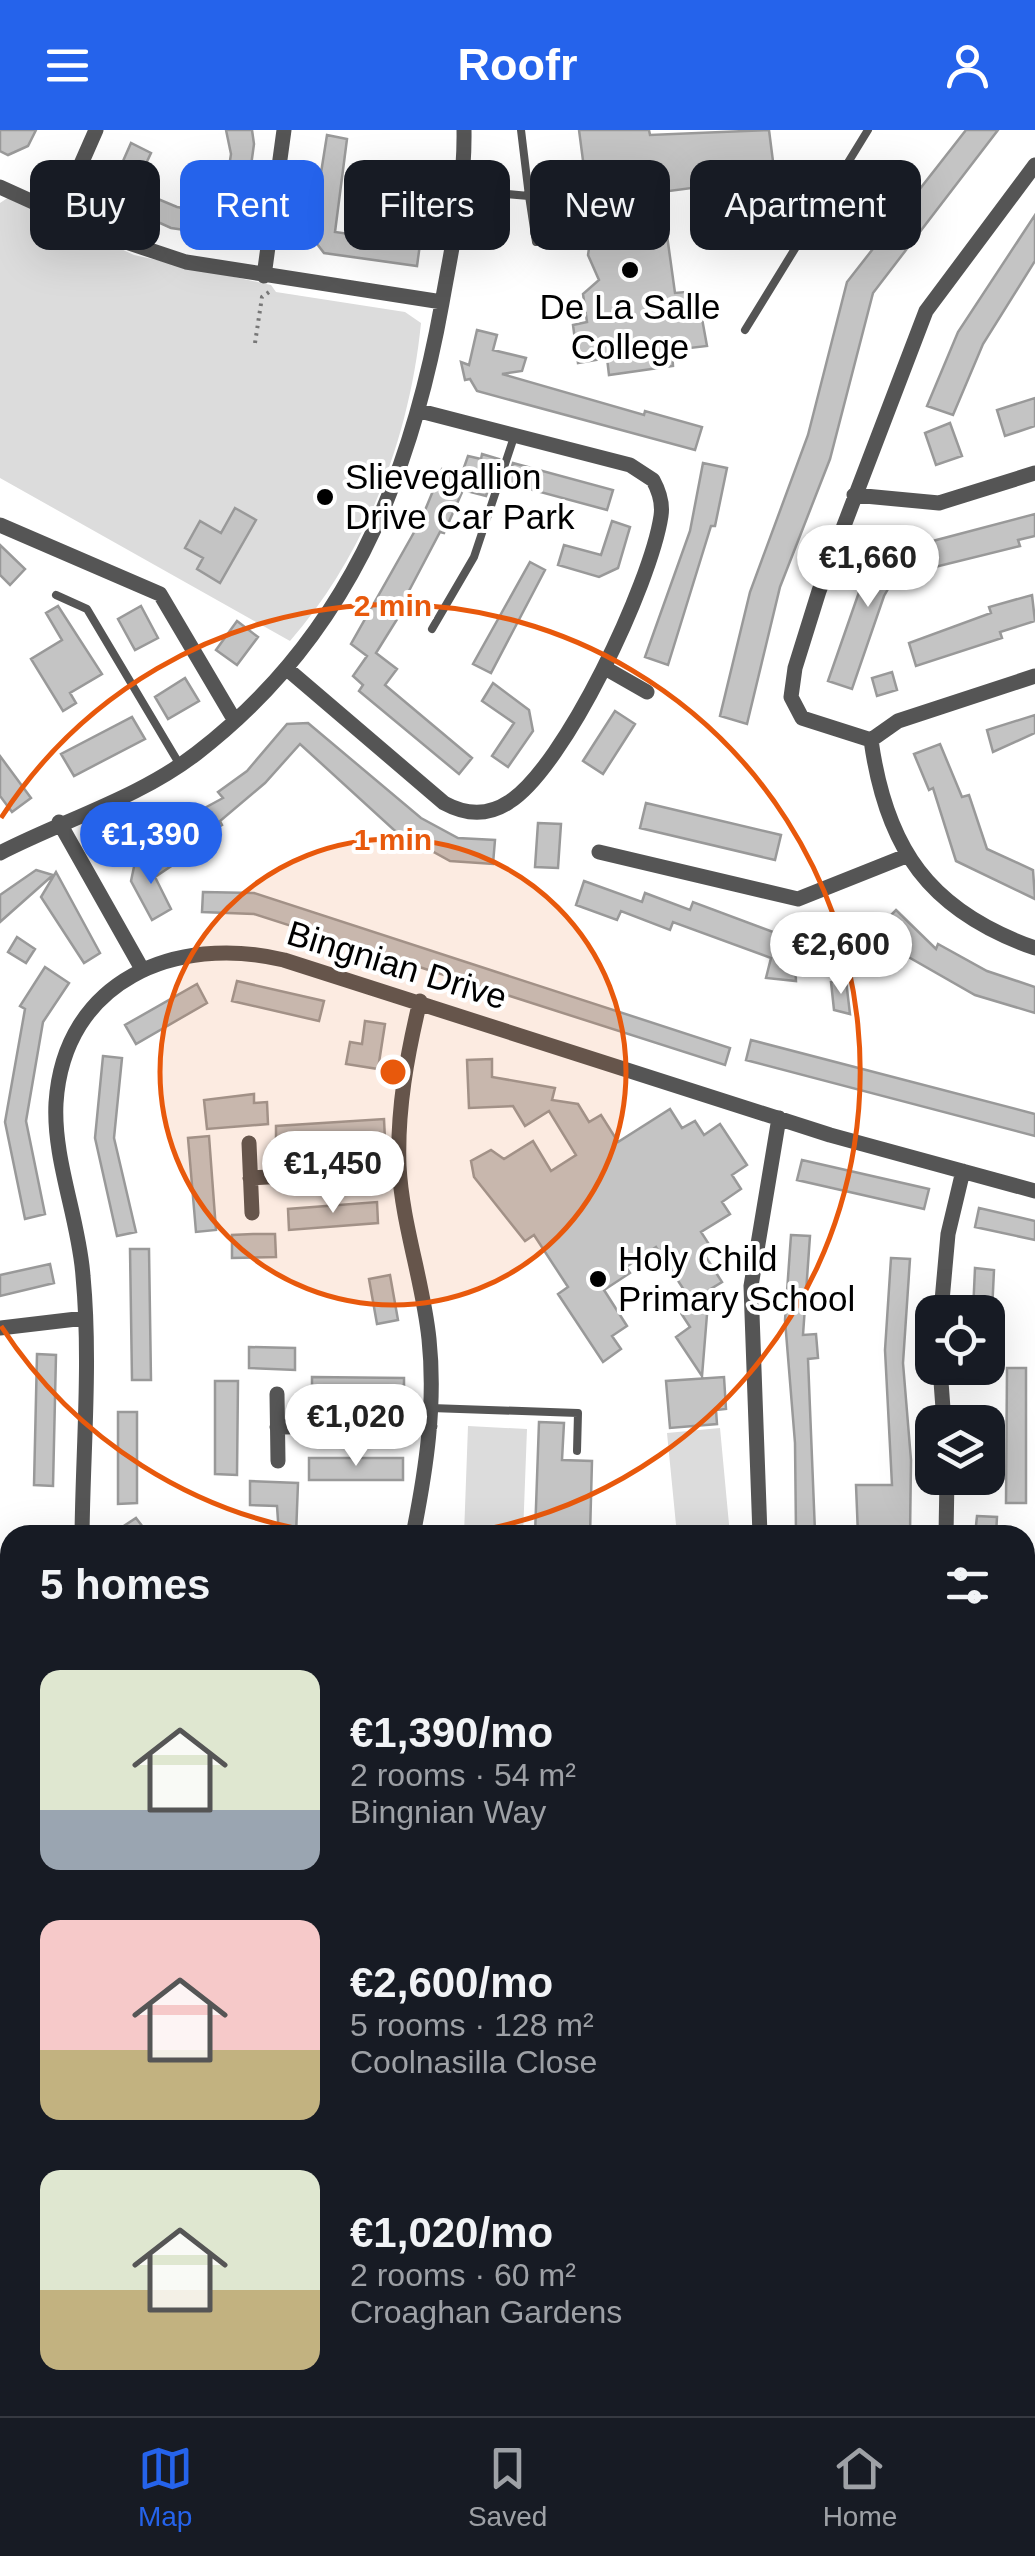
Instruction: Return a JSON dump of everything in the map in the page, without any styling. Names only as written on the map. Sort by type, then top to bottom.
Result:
[{"type":"street","points":[[83,160],[96,130]]},
{"type":"street","points":[[269,282],[284,130]]},
{"type":"street","points":[[463,160],[464,130]]},
{"type":"street","points":[[871,740],[812,724],[793,709],[791,697],[804,637],[854,495],[935,293],[1035,165]]},
{"type":"street","points":[[0,186],[30,200]]},
{"type":"street","points":[[150,250],[269,282],[442,302]]},
{"type":"street","points":[[0,853],[180,765],[235,721],[286,668],[332,605],[398,480],[420,410],[451,250]]},
{"type":"street","points":[[286,668],[444,803],[476,813],[499,808],[527,788],[605,668],[631,612],[661,518],[658,490],[644,472],[630,465],[420,410]]},
{"type":"street","points":[[854,495],[885,502],[939,502],[1035,473]]},
{"type":"street","points":[[0,525],[160,594],[235,721]]},
{"type":"street","points":[[605,668],[647,692]]},
{"type":"street","points":[[871,740],[898,721],[1035,676]]},
{"type":"street","points":[[871,740],[884,806],[906,856],[951,904],[989,928],[1035,948]]},
{"type":"street","points":[[59,822],[142,969]]},
{"type":"street","points":[[599,852],[798,899],[906,856]]},
{"type":"street","name":"Bingnian Drive","points":[[82,1525],[85,1318],[80,1248],[56,1107],[60,1074],[83,1022],[116,986],[142,969],[195,952],[252,952],[420,1001],[779,1118],[1035,1191]]},
{"type":"street","points":[[415,1525],[430,1408],[424,1301],[400,1170],[403,1078],[420,1001]]},
{"type":"street","points":[[760,1525],[752,1286],[779,1118]]},
{"type":"street","points":[[249,1143],[252,1213]]},
{"type":"street","points":[[250,1178],[400,1170]]},
{"type":"street","points":[[942,1295],[948,1234],[962,1172]]},
{"type":"street","points":[[0,1328],[85,1318]]},
{"type":"street","points":[[277,1394],[278,1461]]},
{"type":"street","points":[[277,1427],[430,1426]]},
{"type":"street","points":[[946,1525],[947,1495]]},
{"type":"lane","points":[[521,130],[530,203]]},
{"type":"lane","points":[[745,330],[868,130]]},
{"type":"lane","points":[[510,194],[529,196]]},
{"type":"lane","points":[[432,629],[474,557],[515,434]]},
{"type":"lane","points":[[56,595],[88,609],[180,765]]},
{"type":"lane","points":[[430,1408],[578,1413],[577,1451]]},
{"type":"path","points":[[255,344],[262,298],[269,282]]},
{"type":"path","points":[[106,854],[143,834],[127,804]]},
{"type":"shaded area","points":[[9,197],[30,207],[30,250],[123,250],[271,285],[276,292],[405,312],[421,323],[407,408],[380,492],[341,570],[290,641],[0,478],[0,203]]},
{"type":"shaded area","points":[[468,1426],[527,1429],[523,1525],[464,1525]]},
{"type":"shaded area","points":[[720,1428],[729,1525],[676,1525],[667,1433]]},
{"type":"building","points":[[0,130],[36,130],[28,146],[8,155],[0,151]]},
{"type":"building","points":[[226,130],[252,130],[252,160],[230,160]]},
{"type":"building","points":[[579,130],[649,130],[650,135],[769,130],[773,160],[690,160],[690,188],[670,191],[670,160],[583,160]]},
{"type":"building","points":[[966,130],[998,130],[921,230],[921,187]]},
{"type":"building","points":[[327,135],[347,139],[335,232],[344,233],[344,250],[419,250],[417,266],[324,253],[323,160]]},
{"type":"building","points":[[131,143],[151,153],[148,160],[123,160]]},
{"type":"building","points":[[160,200],[177,207],[180,229],[160,223]]},
{"type":"building","points":[[1035,215],[1035,261],[983,344],[953,415],[927,406],[958,332]]},
{"type":"building","points":[[589,250],[669,250],[675,293],[697,291],[707,346],[672,350],[673,366],[609,375],[607,358],[578,363],[573,325],[587,322],[583,294],[599,280]]},
{"type":"building","points":[[872,250],[906,250],[873,293],[830,459],[780,587],[747,724],[720,716],[750,592],[808,435],[847,282]]},
{"type":"building","points":[[477,330],[497,335],[493,350],[526,358],[522,371],[502,374],[644,415],[645,411],[702,427],[695,450],[477,391],[470,379],[465,380],[461,362],[469,365]]},
{"type":"building","points":[[1035,398],[1035,426],[1005,436],[997,410]]},
{"type":"building","points":[[950,423],[962,456],[936,465],[925,433]]},
{"type":"building","points":[[482,454],[499,459],[486,496],[463,490],[444,533],[440,532],[401,606],[404,608],[376,653],[397,669],[385,685],[472,758],[459,774],[359,691],[363,685],[353,676],[367,656],[351,644],[421,520],[442,469],[461,476],[468,456],[481,459]]},
{"type":"building","points":[[513,463],[613,490],[607,510],[507,483]]},
{"type":"building","points":[[703,463],[727,468],[715,526],[711,526],[668,665],[645,657],[690,531]]},
{"type":"building","points":[[235,508],[256,520],[220,583],[197,569],[203,558],[185,548],[200,521],[221,533]]},
{"type":"building","points":[[1035,514],[1035,536],[1018,540],[1020,546],[935,567],[929,542]]},
{"type":"building","points":[[612,521],[630,527],[618,568],[599,577],[558,565],[564,545],[601,555]]},
{"type":"building","points":[[889,534],[912,547],[884,596],[852,689],[828,681],[866,572]]},
{"type":"building","points":[[0,545],[25,569],[10,585],[0,575]]},
{"type":"building","points":[[530,562],[545,570],[491,673],[473,664]]},
{"type":"building","points":[[1032,595],[1035,621],[1000,632],[1002,638],[916,666],[909,643],[991,613],[989,607]]},
{"type":"building","points":[[58,606],[102,674],[70,693],[76,703],[63,711],[31,659],[62,640],[46,613]]},
{"type":"building","points":[[141,606],[158,638],[135,650],[118,619]]},
{"type":"building","points":[[237,621],[258,637],[237,665],[216,650]]},
{"type":"building","points":[[892,672],[897,690],[877,696],[872,678]]},
{"type":"building","points":[[185,678],[199,701],[168,719],[155,697]]},
{"type":"building","points":[[493,683],[529,710],[533,731],[508,767],[492,756],[514,723],[482,701]]},
{"type":"building","points":[[615,711],[635,724],[603,774],[583,761]]},
{"type":"building","points":[[1035,715],[1035,733],[993,752],[987,730]]},
{"type":"building","points":[[132,717],[145,739],[74,776],[61,754]]},
{"type":"building","points":[[308,723],[421,818],[458,838],[495,840],[493,864],[450,861],[394,830],[300,744],[265,783],[220,821],[222,825],[191,843],[179,822],[223,798],[218,792],[247,771],[287,724]]},
{"type":"building","points":[[940,744],[962,797],[969,795],[987,849],[1033,870],[1035,899],[956,861],[933,788],[929,790],[914,754]]},
{"type":"building","points":[[0,756],[31,798],[12,812],[0,796]]},
{"type":"building","points":[[646,803],[781,835],[775,860],[640,828]]},
{"type":"building","points":[[538,823],[561,824],[558,868],[535,867]]},
{"type":"building","points":[[135,862],[176,863],[155,877],[171,909],[152,920],[131,881]]},
{"type":"building","points":[[36,870],[53,875],[0,922],[0,895]]},
{"type":"building","points":[[56,872],[100,953],[84,963],[41,897]]},
{"type":"building","points":[[584,881],[642,902],[645,893],[690,910],[693,902],[781,935],[846,930],[850,945],[831,950],[831,957],[795,960],[796,981],[766,978],[771,958],[673,922],[670,930],[621,911],[617,920],[576,905]]},
{"type":"building","points":[[203,892],[254,893],[730,1048],[725,1065],[254,914],[202,912]]},
{"type":"building","points":[[896,910],[936,949],[938,944],[987,971],[1035,987],[1035,1013],[975,995],[905,955],[878,928]]},
{"type":"building","points":[[17,937],[35,949],[26,963],[8,952]]},
{"type":"building","points":[[45,967],[69,983],[43,1022],[26,1121],[45,1214],[25,1219],[5,1122],[25,1009],[20,1006]]},
{"type":"building","points":[[846,980],[850,1014],[834,1010],[831,982]]},
{"type":"building","points":[[237,981],[324,1001],[319,1021],[232,1001]]},
{"type":"building","points":[[197,984],[207,1003],[136,1044],[125,1025]]},
{"type":"building","points":[[365,1021],[385,1024],[378,1069],[346,1064],[350,1042],[362,1044]]},
{"type":"building","points":[[751,1040],[1035,1114],[1035,1136],[746,1060]]},
{"type":"building","points":[[103,1056],[122,1058],[114,1138],[136,1232],[117,1236],[95,1138]]},
{"type":"building","points":[[492,1059],[492,1077],[555,1088],[552,1100],[578,1104],[589,1122],[601,1115],[618,1142],[670,1109],[682,1128],[695,1121],[704,1135],[720,1124],[747,1165],[732,1175],[741,1189],[722,1202],[730,1214],[701,1232],[712,1249],[704,1254],[722,1282],[709,1290],[702,1376],[676,1337],[690,1327],[675,1304],[688,1296],[656,1247],[626,1267],[630,1273],[604,1290],[627,1326],[612,1336],[621,1349],[603,1362],[558,1294],[568,1287],[534,1235],[525,1241],[474,1177],[471,1161],[491,1150],[504,1159],[533,1141],[551,1171],[576,1155],[549,1111],[525,1126],[513,1106],[469,1108],[467,1060]]},
{"type":"building","points":[[254,1094],[254,1103],[267,1102],[268,1124],[207,1129],[204,1100]]},
{"type":"building","points":[[384,1119],[385,1140],[276,1143],[276,1126]]},
{"type":"building","points":[[209,1136],[216,1230],[196,1232],[188,1138]]},
{"type":"building","points":[[802,1160],[929,1189],[924,1209],[797,1180]]},
{"type":"building","points":[[377,1202],[378,1223],[289,1230],[288,1209]]},
{"type":"building","points":[[979,1208],[1035,1221],[1035,1240],[975,1227]]},
{"type":"building","points":[[275,1234],[276,1257],[232,1258],[232,1235]]},
{"type":"building","points":[[791,1235],[810,1236],[803,1335],[816,1334],[818,1358],[808,1359],[815,1525],[796,1525],[795,1443],[785,1320]]},
{"type":"building","points":[[130,1249],[149,1249],[151,1380],[132,1380]]},
{"type":"building","points":[[891,1258],[910,1259],[903,1363],[911,1460],[910,1525],[858,1525],[856,1485],[892,1485],[885,1350]]},
{"type":"building","points":[[50,1264],[54,1283],[0,1296],[0,1275]]},
{"type":"building","points":[[975,1268],[994,1270],[993,1295],[974,1295]]},
{"type":"building","points":[[390,1275],[398,1320],[377,1324],[369,1279]]},
{"type":"building","points":[[249,1347],[295,1348],[295,1370],[249,1368]]},
{"type":"building","points":[[37,1354],[56,1355],[53,1486],[34,1485]]},
{"type":"building","points":[[1007,1368],[1026,1368],[1026,1503],[1006,1503]]},
{"type":"building","points":[[312,1377],[404,1378],[404,1399],[312,1399]]},
{"type":"building","points":[[724,1377],[726,1409],[716,1410],[717,1424],[670,1428],[666,1381]]},
{"type":"building","points":[[215,1381],[238,1381],[237,1475],[215,1474]]},
{"type":"building","points":[[118,1412],[137,1412],[137,1503],[118,1504]]},
{"type":"building","points":[[539,1422],[564,1423],[562,1460],[592,1461],[590,1525],[535,1525]]},
{"type":"building","points":[[309,1458],[403,1458],[403,1480],[309,1480]]},
{"type":"building","points":[[250,1481],[298,1483],[296,1525],[278,1525],[277,1506],[250,1505]]},
{"type":"building","points":[[977,1516],[997,1517],[997,1525],[976,1525]]},
{"type":"place","name":"De La Salle College","points":[[630,270]]},
{"type":"place","name":"Slievegallion Drive Car Park","points":[[325,497]]},
{"type":"place","name":"Holy Child Primary School","points":[[598,1279]]}]
